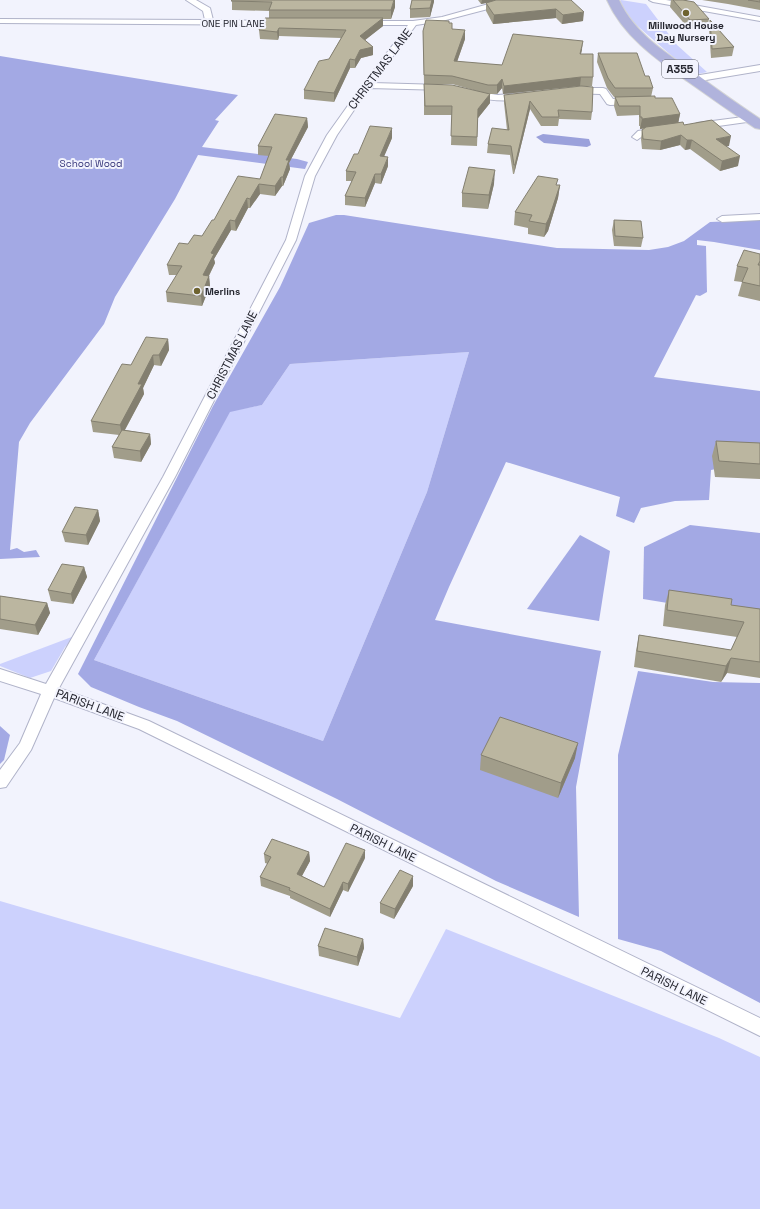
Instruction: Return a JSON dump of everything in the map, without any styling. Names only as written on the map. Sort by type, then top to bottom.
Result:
[{"type":"main road","name":"A355","points":[[613,0],[615,6],[625,20],[646,43],[671,63],[756,122]]},
{"type":"street","points":[[190,0],[207,10],[209,23]]},
{"type":"street","points":[[358,23],[413,23],[442,19],[512,0]]},
{"type":"street","points":[[654,0],[760,19]]},
{"type":"street","name":"ONE PIN LANE","points":[[0,21],[209,23],[287,22]]},
{"type":"street","name":"CHRISTMAS LANE","points":[[0,782],[26,746],[50,691],[169,477],[291,240],[310,176],[332,135],[413,23]]},
{"type":"street","points":[[694,79],[760,68]]},
{"type":"street","points":[[367,85],[456,90],[487,98],[503,99],[531,95]]},
{"type":"street","points":[[567,91],[603,91],[610,102],[647,101]]},
{"type":"street","points":[[685,127],[756,122]]},
{"type":"street","points":[[636,136],[641,133],[670,129]]},
{"type":"street","points":[[722,219],[760,217]]},
{"type":"street","name":"PARISH LANE","points":[[0,675],[50,691],[144,725],[760,1027]]},
{"type":"shaded area","points":[[621,0],[646,4],[677,45],[707,72],[698,74],[687,69],[634,23],[619,2]]},
{"type":"shaded area","points":[[543,134],[589,139],[591,145],[587,147],[544,143],[536,137]]},
{"type":"shaded area","points":[[469,352],[427,492],[323,741],[94,660],[230,411],[262,405],[290,364]]},
{"type":"shaded area","points":[[77,635],[65,647],[51,671],[30,678],[0,666],[0,664]]},
{"type":"shaded area","points":[[0,901],[400,1018],[446,929],[719,1038],[760,1057],[760,1209],[0,1209]]},
{"type":"green space","name":"School Wood","points":[[0,56],[238,95],[215,120],[219,121],[202,147],[297,159],[308,162],[305,169],[198,155],[175,199],[115,297],[104,324],[30,423],[19,442],[10,550],[17,548],[24,552],[36,550],[40,557],[0,559]]},
{"type":"green space","points":[[336,215],[344,215],[557,248],[649,250],[668,247],[684,241],[710,222],[760,220],[760,250],[697,240],[697,245],[706,246],[707,292],[700,296],[696,295],[654,377],[760,391],[760,460],[711,470],[709,500],[675,501],[641,508],[634,523],[616,516],[620,497],[506,462],[435,620],[601,651],[576,787],[579,917],[496,881],[337,799],[177,721],[91,687],[78,674],[213,406],[280,287],[309,223]],"holes":[[[469,352],[427,492],[323,741],[94,660],[230,412],[262,405],[290,364]]]},
{"type":"green space","points":[[690,525],[760,533],[760,618],[643,599],[644,547]]},
{"type":"green space","points":[[580,535],[610,551],[599,621],[527,609]]},
{"type":"green space","points":[[638,671],[713,682],[760,683],[760,1003],[661,951],[618,939],[618,755]]},
{"type":"green space","points":[[0,726],[10,735],[4,760],[0,764]]},
{"type":"building","points":[[394,0],[391,10],[269,10],[272,2],[231,1]]},
{"type":"building","points":[[412,0],[432,0],[430,8],[410,9]]},
{"type":"building","points":[[496,0],[571,0],[584,12],[563,15],[556,9],[494,15],[486,3]]},
{"type":"building","points":[[673,0],[694,2],[709,19],[690,20]]},
{"type":"building","points":[[748,0],[760,0],[760,2]]},
{"type":"building","points":[[265,18],[383,18],[360,36],[373,47],[360,50],[355,60],[350,59],[334,93],[304,90],[319,61],[329,59],[346,30],[279,28],[277,32],[259,30]]},
{"type":"building","points":[[426,20],[449,21],[449,23],[452,23],[452,29],[465,30],[454,61],[502,65],[513,34],[583,41],[580,54],[593,54],[593,77],[581,77],[504,86],[502,79],[497,85],[488,85],[452,76],[424,75],[423,31]]},
{"type":"building","points":[[710,20],[734,47],[712,49]]},
{"type":"building","points":[[598,53],[637,53],[645,76],[649,76],[653,88],[615,88],[608,78]]},
{"type":"building","points":[[424,84],[452,85],[490,94],[478,109],[477,137],[451,136],[452,106],[425,106]]},
{"type":"building","points":[[581,86],[593,87],[592,112],[558,110],[559,117],[542,117],[530,101],[515,165],[511,146],[488,144],[492,128],[509,130],[504,95]]},
{"type":"building","points":[[655,96],[655,98],[672,98],[680,114],[642,119],[642,117],[640,117],[640,106],[619,106],[615,97]]},
{"type":"building","points":[[275,114],[307,118],[286,160],[289,160],[283,177],[281,177],[275,186],[259,184],[250,199],[247,198],[235,221],[230,220],[211,253],[214,254],[203,275],[209,276],[201,296],[166,292],[182,266],[167,265],[179,243],[188,244],[194,235],[202,236],[212,220],[214,220],[238,176],[260,179],[272,147],[258,146]]},
{"type":"building","points":[[712,120],[731,136],[716,139],[740,156],[722,161],[692,140],[687,140],[681,135],[661,141],[643,139],[642,130],[646,127],[683,122],[684,125]]},
{"type":"building","points":[[370,126],[392,128],[380,156],[388,157],[381,174],[375,174],[365,198],[345,196],[356,172],[346,171],[354,154],[358,154]]},
{"type":"building","points":[[469,167],[495,170],[489,195],[462,193]]},
{"type":"building","points":[[538,176],[558,179],[556,185],[560,185],[546,224],[529,221],[532,215],[515,212]]},
{"type":"building","points":[[614,220],[641,221],[643,238],[615,236]]},
{"type":"building","points":[[744,250],[760,254],[760,261],[758,265],[760,265],[760,286],[742,282],[748,268],[737,266]]},
{"type":"building","points":[[146,337],[168,339],[159,355],[153,355],[138,384],[142,384],[120,425],[91,421],[122,364],[131,365]]},
{"type":"building","points":[[122,430],[150,434],[140,451],[112,447]]},
{"type":"building","points":[[716,441],[760,443],[760,464],[719,461]]},
{"type":"building","points":[[75,507],[98,510],[86,535],[62,532]]},
{"type":"building","points":[[62,564],[84,567],[71,594],[48,590]]},
{"type":"building","points":[[669,590],[732,599],[731,605],[760,609],[760,662],[731,658],[726,666],[637,651],[639,635],[731,650],[744,622],[667,610]]},
{"type":"building","points":[[0,596],[47,603],[35,625],[0,619]]},
{"type":"building","points":[[500,717],[578,743],[561,783],[481,755]]},
{"type":"building","points":[[272,839],[309,852],[297,874],[324,887],[346,843],[365,850],[348,884],[343,882],[330,909],[289,890],[290,888],[260,877],[271,857],[264,854]]},
{"type":"building","points":[[400,870],[413,876],[395,909],[380,903]]},
{"type":"building","points":[[325,928],[363,939],[357,957],[318,946]]},
{"type":"place","name":"Millwood House Day Nursery","points":[[686,13]]},
{"type":"place","name":"Merlins","points":[[197,291]]}]
